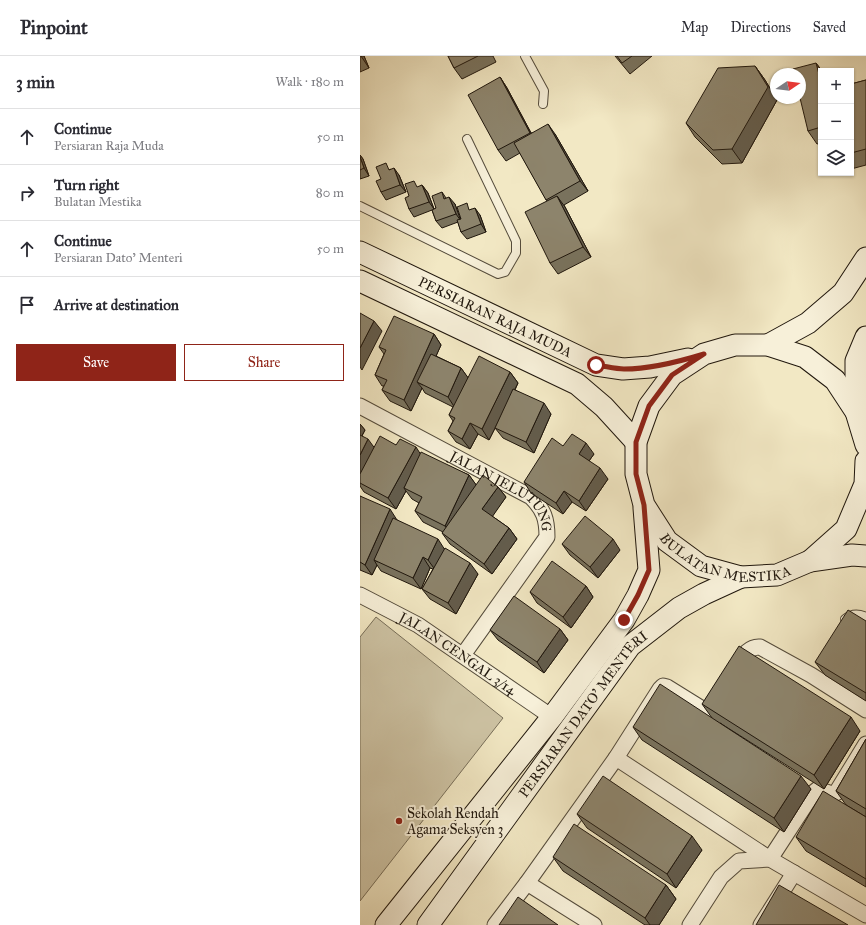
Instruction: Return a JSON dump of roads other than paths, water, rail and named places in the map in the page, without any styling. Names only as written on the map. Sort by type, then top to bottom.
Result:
[{"type":"main road","name":"PERSIARAN RAJA MUDA","points":[[360,252],[596,365],[623,369],[650,368],[678,362],[704,354]]},
{"type":"main road","points":[[768,345],[808,323],[843,293],[866,258]]},
{"type":"main road","name":"PERSIARAN RAJA MUDA","points":[[360,281],[577,384],[604,407],[636,442]]},
{"type":"main road","points":[[856,412],[856,361],[866,337]]},
{"type":"main road","name":"BULATAN MESTIKA","points":[[866,445],[856,412],[835,380],[804,357],[768,345],[735,345],[704,354],[672,375],[649,406],[636,442],[636,474],[644,505],[667,540],[672,545],[701,566],[742,577],[777,575],[810,561],[846,529],[866,485],[866,462]]},
{"type":"main road","name":"PERSIARAN DATO' MENTERI","points":[[386,925],[552,717],[624,620],[638,595],[649,570],[644,505]]},
{"type":"main road","points":[[810,561],[852,554],[866,556]]},
{"type":"main road","name":"PERSIARAN DATO' MENTERI","points":[[428,925],[630,646],[679,608],[704,594],[742,577]]},
{"type":"street","name":"JALAN JELUTUNG","points":[[360,406],[531,497],[539,505],[544,514],[547,525],[547,537],[463,656]]},
{"type":"street","name":"JALAN CENGAL 3/14","points":[[360,595],[418,625],[552,717]]},
{"type":"street","points":[[495,925],[527,883],[616,758],[663,686],[704,710],[707,710],[748,650],[754,646],[760,647],[813,672],[866,710]]},
{"type":"street","points":[[770,859],[813,793],[818,789],[832,794],[836,793],[866,744]]},
{"type":"street","points":[[616,758],[770,859],[866,915]]},
{"type":"street","points":[[690,925],[720,877],[739,861],[770,859]]},
{"type":"street","points":[[761,925],[794,873]]},
{"type":"street","points":[[527,883],[594,925]]},
{"type":"lane","points":[[525,56],[544,91],[543,104]]},
{"type":"lane","points":[[360,206],[498,274],[505,272],[516,253],[516,240],[467,139]]},
{"type":"lane","points":[[842,624],[846,618],[853,614],[861,614],[866,617]]},
{"type":"place","name":"Sekolah Rendah Agama Seksyen 3","points":[[399,821]]}]
